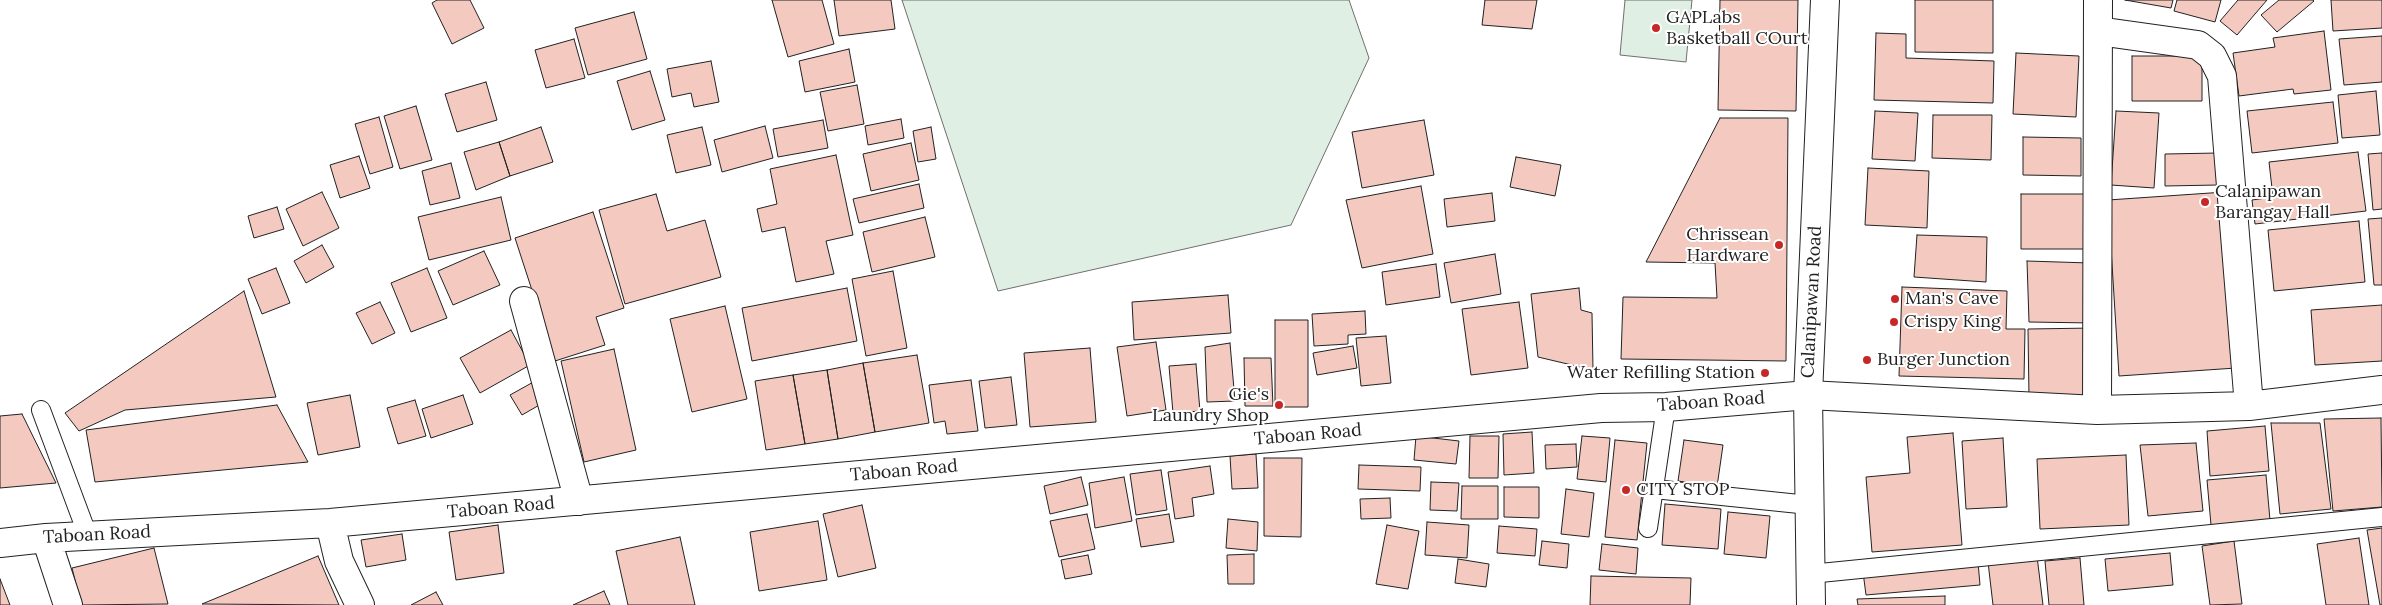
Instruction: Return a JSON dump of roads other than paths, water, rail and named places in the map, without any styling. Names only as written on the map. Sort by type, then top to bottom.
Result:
[{"type":"street","name":"Calanipawan Road","points":[[1811,605],[1808,395],[1825,0]]},
{"type":"street","points":[[2097,410],[2098,0]]},
{"type":"street","points":[[2098,31],[2198,45],[2212,56],[2222,76],[2249,406]]},
{"type":"street","points":[[524,302],[579,501]]},
{"type":"street","name":"Taboan Road","points":[[0,543],[46,538],[330,522],[1601,408],[1666,407],[1808,395],[2097,410],[2249,406],[2382,390]]},
{"type":"street","points":[[330,522],[339,561],[360,605]]},
{"type":"street","points":[[46,538],[68,605]]},
{"type":"lane","points":[[1648,528],[1666,407]]},
{"type":"lane","points":[[41,410],[88,536]]},
{"type":"lane","points":[[1654,489],[1809,506]]},
{"type":"lane","points":[[1810,574],[2382,517]]},
{"type":"place","name":"GAPLabs Basketball COurt","points":[[1656,28]]},
{"type":"place","name":"Calanipawan Barangay Hall","points":[[2205,202]]},
{"type":"place","name":"Chrissean Hardware","points":[[1779,245]]},
{"type":"place","name":"Man's Cave","points":[[1895,299]]},
{"type":"place","name":"Crispy King","points":[[1894,322]]},
{"type":"place","name":"Burger Junction","points":[[1867,360]]},
{"type":"place","name":"Water Refilling Station","points":[[1765,373]]},
{"type":"place","name":"Gie's Laundry Shop","points":[[1279,405]]},
{"type":"place","name":"CITY STOP","points":[[1626,490]]}]
